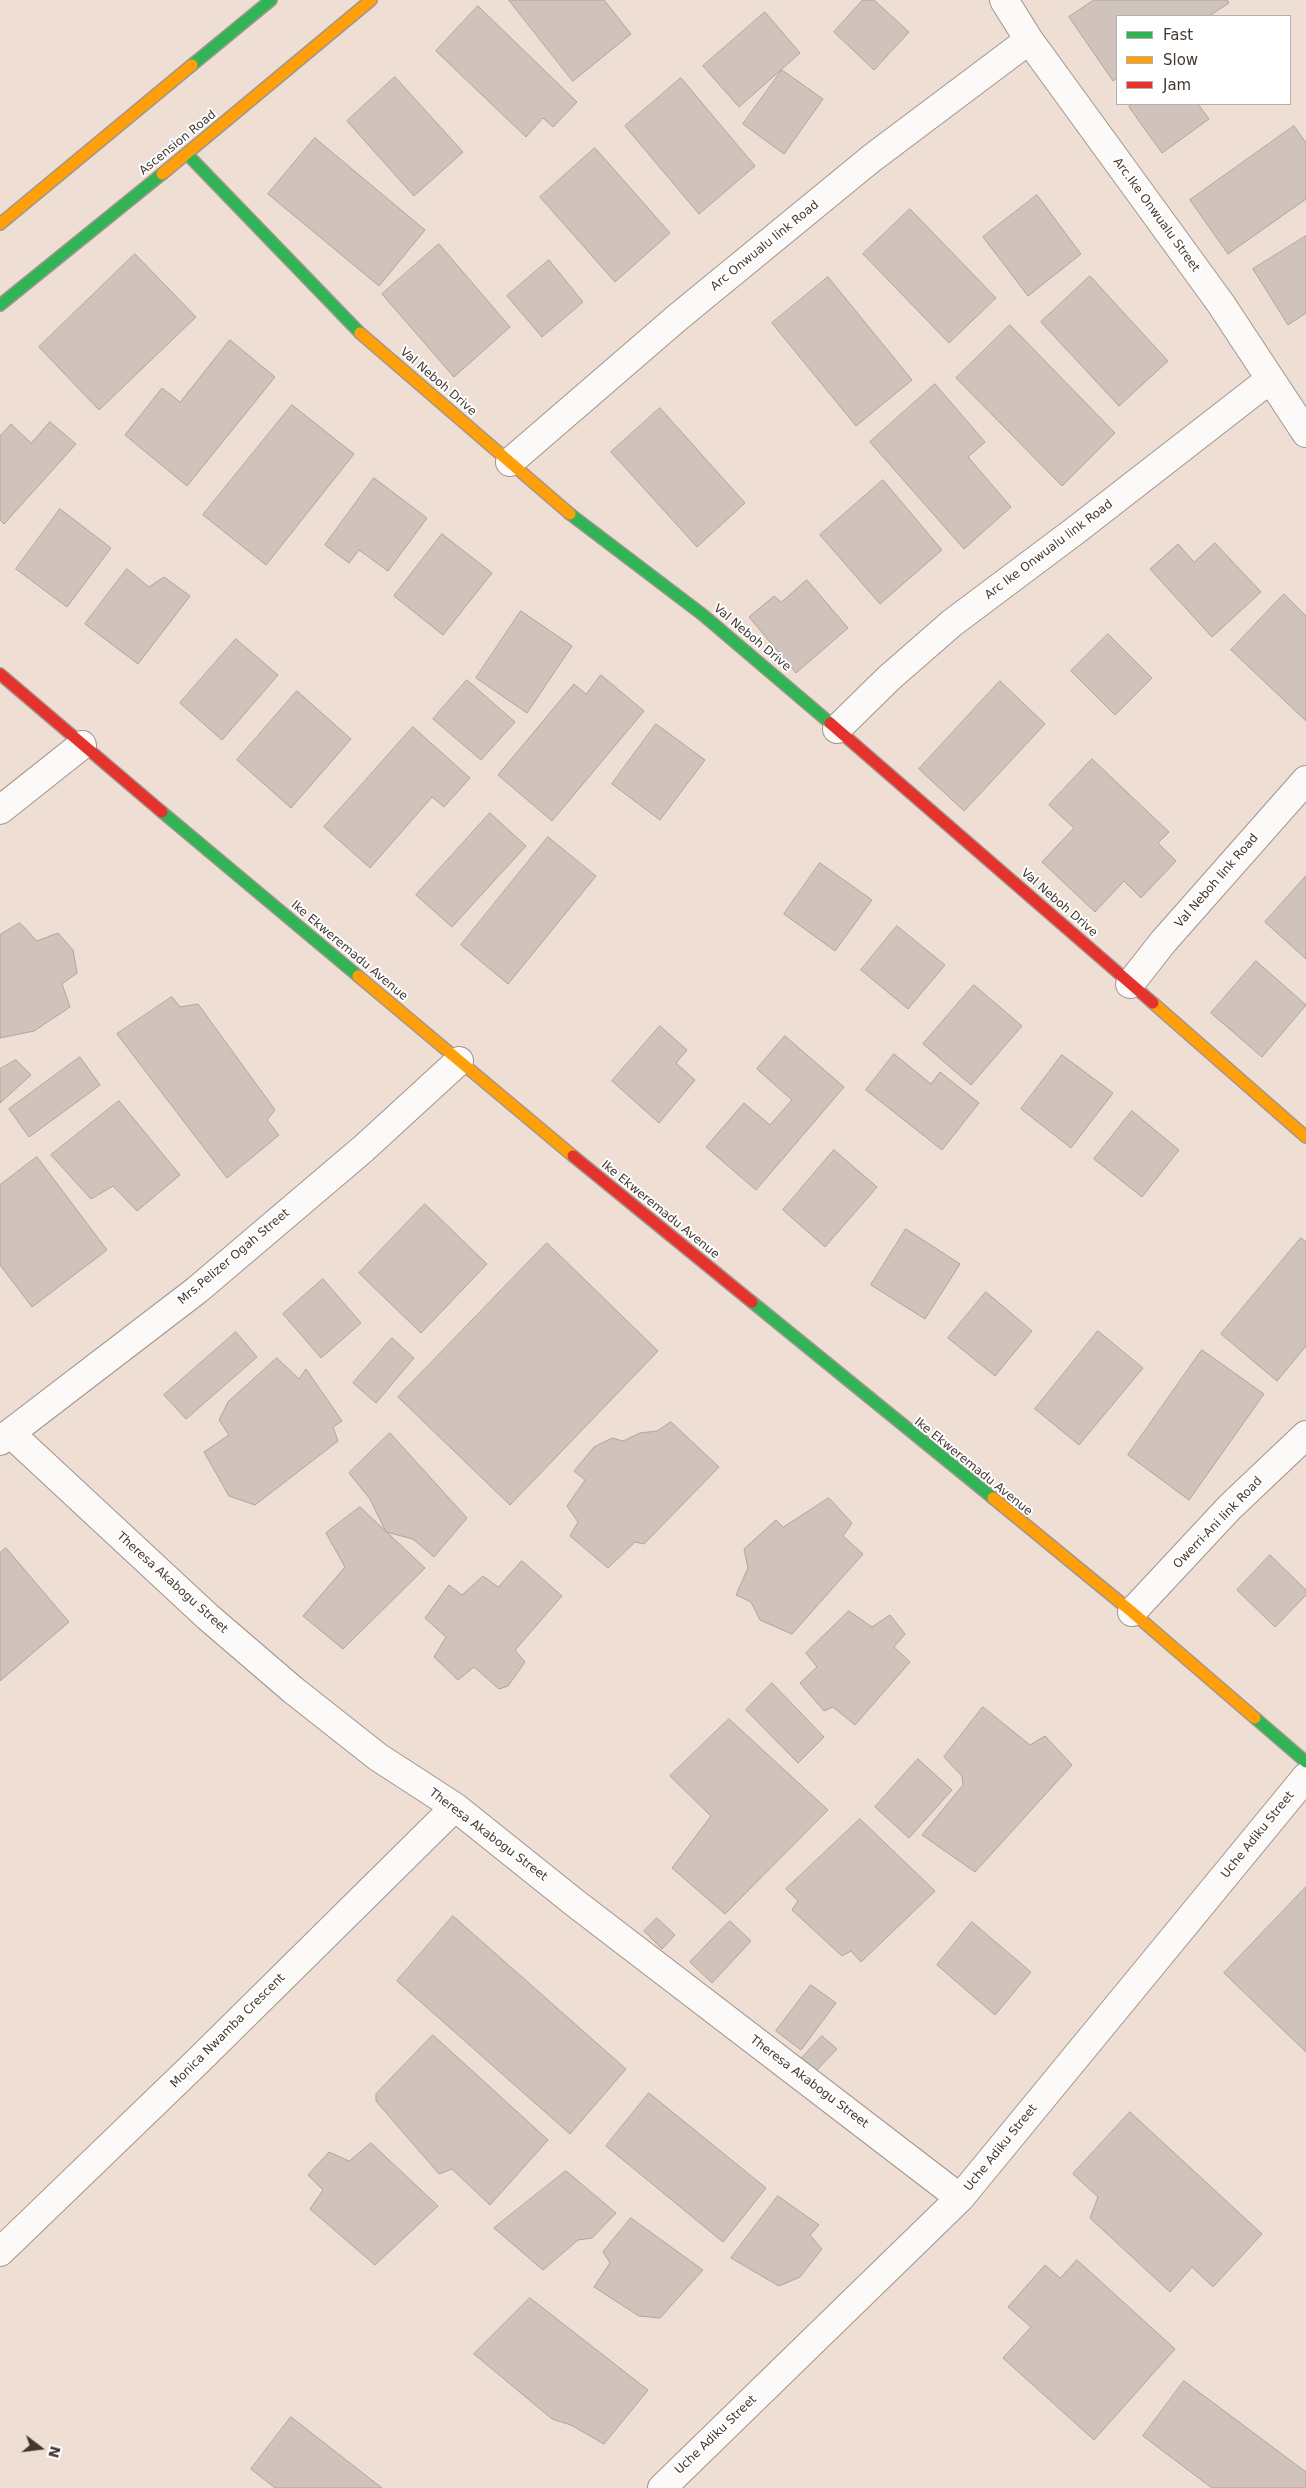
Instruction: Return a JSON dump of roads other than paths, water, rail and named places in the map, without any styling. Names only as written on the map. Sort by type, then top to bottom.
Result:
[{"type":"street","points":[[0,224],[271,0]]},
{"type":"street","name":"Ascension Road","points":[[0,305],[187,154],[372,0]]},
{"type":"street","name":"Arc.Ike Onwualu Street","points":[[1004,0],[1029,40],[1221,304],[1269,380],[1306,433]]},
{"type":"street","name":"Arc Onwualu link Road","points":[[510,462],[678,317],[872,158],[1029,40]]},
{"type":"street","name":"Val Neboh Drive","points":[[187,154],[353,327],[576,519],[703,615],[910,790],[1306,1137]]},
{"type":"street","name":"Arc Ike Onwualu link Road","points":[[837,729],[889,678],[952,622],[1076,530],[1269,380]]},
{"type":"street","name":"Ike Ekweremadu Avenue","points":[[0,674],[459,1061],[973,1484],[1132,1612],[1306,1762]]},
{"type":"street","points":[[0,810],[82,745]]},
{"type":"street","name":"Val Neboh link Road","points":[[1130,984],[1163,942],[1306,780]]},
{"type":"street","name":"Mrs.Pelizer Ogah Street","points":[[5,1437],[197,1290],[363,1149],[459,1061]]},
{"type":"street","name":"Owerri-Ani link Road","points":[[1132,1612],[1230,1507],[1306,1435]]},
{"type":"street","name":"Theresa Akabogu Street","points":[[5,1437],[293,1690],[378,1757],[454,1807],[583,1909],[960,2198]]},
{"type":"street","name":"Uche Adiku Street","points":[[662,2488],[960,2198],[1306,1777]]},
{"type":"street","name":"Monica Nwamba Crescent","points":[[0,2252],[197,2062],[454,1807]]}]
